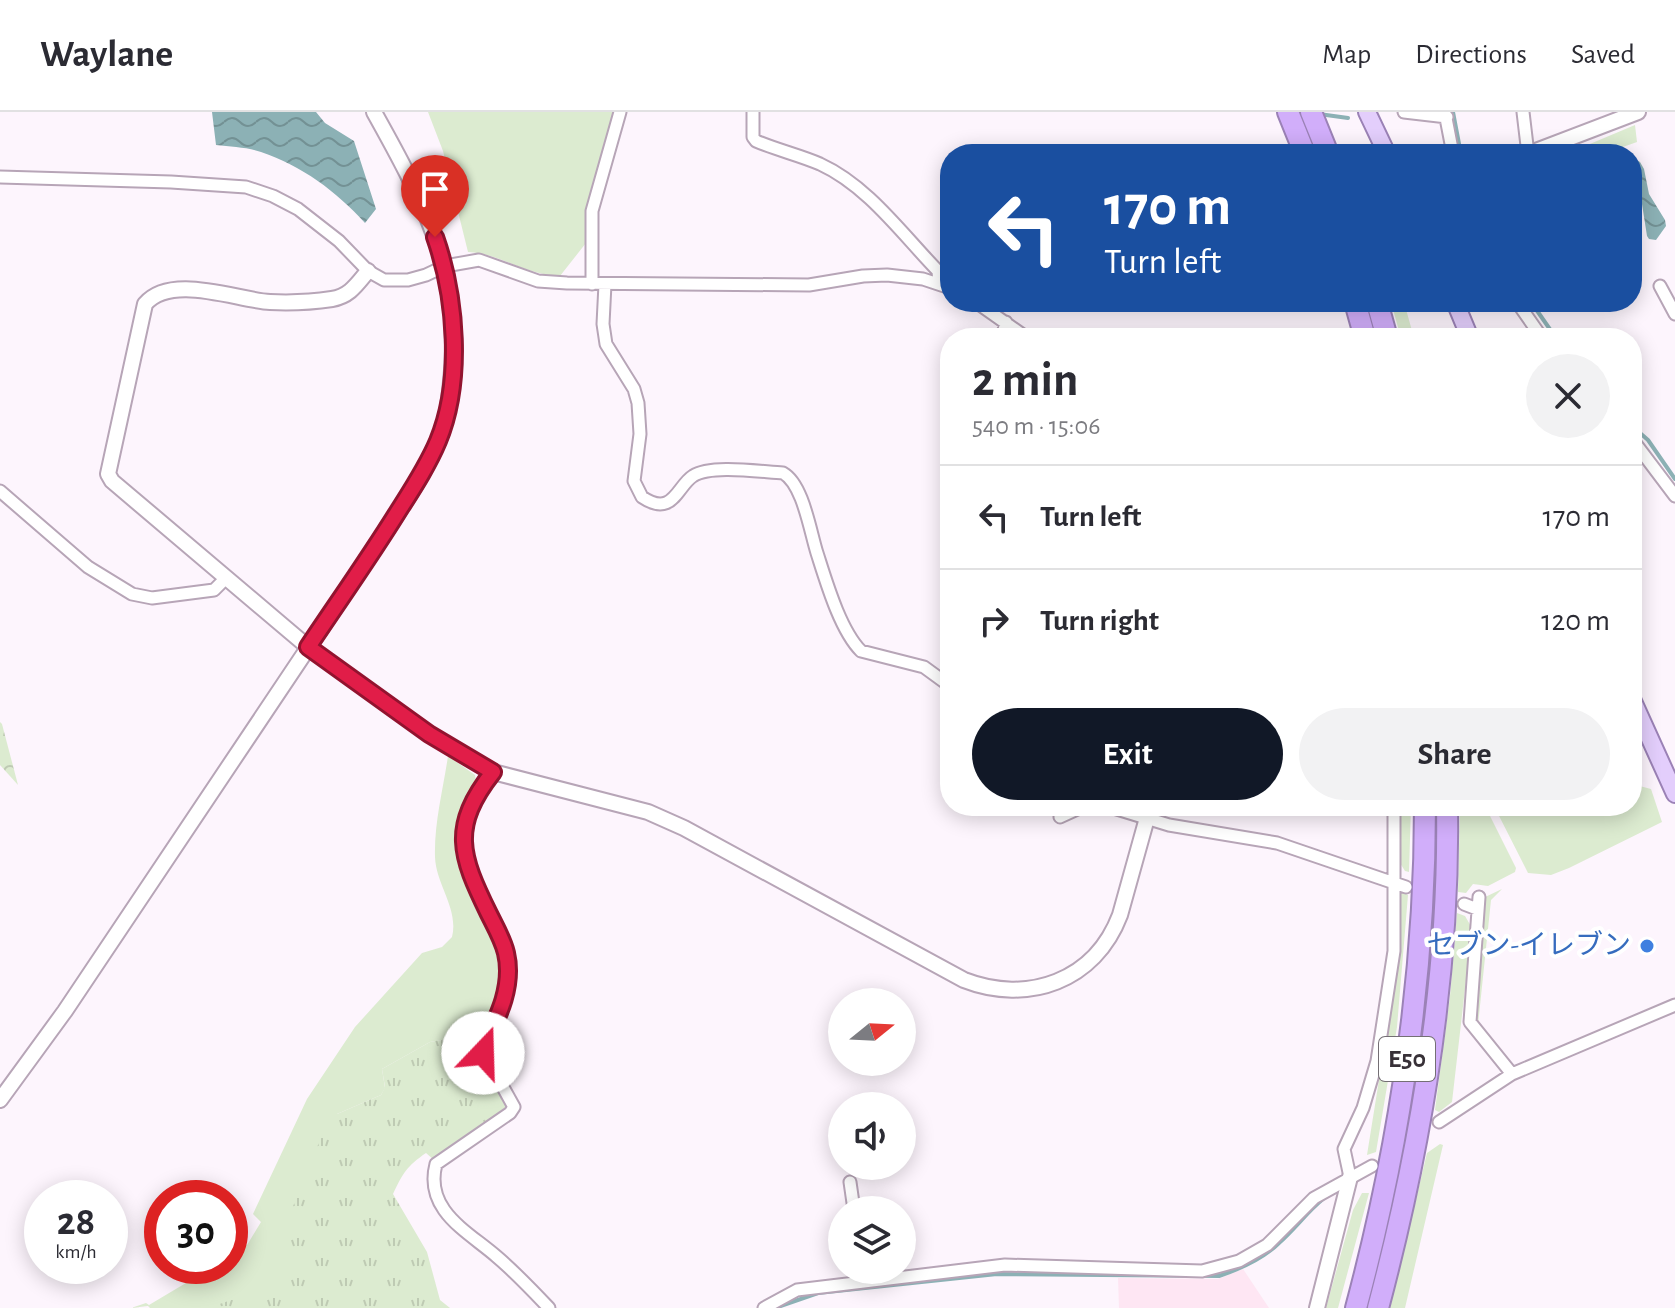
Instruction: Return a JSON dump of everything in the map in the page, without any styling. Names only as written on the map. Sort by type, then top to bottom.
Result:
[{"type":"highway","points":[[1288,112],[1301,144]]},
{"type":"highway","points":[[1311,112],[1324,144]]},
{"type":"highway","name":"E50","points":[[1356,1308],[1380,1211],[1405,1078],[1421,939],[1425,816]]},
{"type":"highway","name":"E50","points":[[1378,1308],[1426,1081],[1442,940],[1447,816]]},
{"type":"main road","points":[[1367,112],[1382,144]]},
{"type":"main road","points":[[1642,721],[1675,794]]},
{"type":"street","points":[[0,1100],[65,1011],[379,542],[439,440],[449,404],[453,355],[454,321],[445,266],[419,198],[374,112]]},
{"type":"street","points":[[620,112],[592,211],[606,344],[634,389],[638,403],[640,434],[634,481],[642,497],[660,504],[668,502],[684,489],[691,477],[715,471],[783,473],[789,476],[797,488],[817,555],[847,631],[857,647],[861,651],[924,667],[940,679]]},
{"type":"street","points":[[753,112],[753,137],[756,141],[820,164],[847,181],[874,203],[940,275]]},
{"type":"street","points":[[1404,112],[1446,115],[1451,144]]},
{"type":"street","points":[[1523,112],[1527,144]]},
{"type":"street","points":[[1554,144],[1638,112]]},
{"type":"street","points":[[0,177],[246,187],[298,209],[339,241],[368,271],[384,280],[398,281],[426,275],[445,266],[479,260],[538,281],[809,285],[852,277],[887,275],[940,285]]},
{"type":"street","points":[[368,271],[351,291],[332,299],[269,302],[197,289],[158,295],[145,304],[108,474],[112,481],[225,579],[308,647],[429,734],[493,772],[648,812],[684,828],[964,980],[993,989],[1011,991],[1041,987],[1079,970],[1097,954],[1116,926],[1147,818]]},
{"type":"street","points":[[1660,286],[1675,314]]},
{"type":"street","points":[[991,312],[1014,328]]},
{"type":"street","points":[[1004,328],[1006,322]]},
{"type":"street","points":[[1642,452],[1675,496]]},
{"type":"street","points":[[0,491],[88,567],[132,594],[152,598],[214,590],[225,579]]},
{"type":"street","points":[[493,772],[471,805],[464,827],[463,844],[470,876],[507,954],[506,992],[483,1051],[514,1107],[510,1113],[436,1164],[434,1187],[450,1219],[521,1278],[549,1308]]},
{"type":"street","points":[[1140,816],[1194,830],[1277,843],[1406,887]]},
{"type":"street","points":[[1317,1308],[1350,1177],[1344,1149],[1373,1079],[1386,1014],[1394,951],[1394,816]]},
{"type":"street","points":[[1464,904],[1478,903],[1470,1022],[1512,1074]]},
{"type":"street","points":[[1439,1122],[1512,1074],[1675,1005]]},
{"type":"street","points":[[916,1271],[1005,1265],[1202,1271],[1219,1268],[1267,1245],[1314,1198],[1372,1166]]},
{"type":"street","points":[[850,1182],[852,1196]]},
{"type":"street","points":[[764,1308],[797,1290],[828,1283]]},
{"type":"shaded area","points":[[1243,1269],[1269,1308],[1119,1308],[1118,1278],[1218,1279]]},
{"type":"green space","points":[[428,112],[616,112],[587,213],[586,243],[560,276],[468,252],[443,151]]},
{"type":"green space","points":[[1635,125],[1637,142],[1590,144]]},
{"type":"green space","points":[[1394,312],[1407,312],[1411,328],[1398,328]]},
{"type":"green space","points":[[0,722],[2,724],[18,785],[0,765]]},
{"type":"green space","points":[[448,756],[475,775],[476,782],[461,819],[457,847],[462,870],[504,956],[502,1007],[478,1046],[477,1055],[443,1040],[430,1042],[382,1069],[385,1088],[381,1095],[337,1114],[435,1308],[131,1308],[146,1303],[149,1305],[184,1284],[248,1284],[248,1243],[261,1222],[253,1214],[307,1099],[355,1027],[422,953],[442,947],[452,937],[450,907],[436,867],[437,819]]},
{"type":"green space","points":[[1642,787],[1651,789],[1662,822],[1551,875],[1528,873],[1499,816],[1642,816]]},
{"type":"green space","points":[[1401,816],[1411,816],[1409,872],[1400,863]]},
{"type":"green space","points":[[1460,816],[1490,816],[1516,868],[1515,872],[1488,886],[1473,884],[1466,893],[1458,892]]},
{"type":"green space","points":[[1502,889],[1491,900],[1478,1025],[1473,1017],[1483,898]]},
{"type":"green space","points":[[1401,892],[1408,895],[1397,1027],[1376,1152],[1367,1155],[1398,961]]},
{"type":"green space","points":[[1457,913],[1465,916],[1472,928],[1452,1102],[1439,1112],[1435,1110]]},
{"type":"green space","points":[[442,1040],[477,1055],[506,1107],[434,1160],[426,1153],[406,1170],[393,1194],[427,1252],[440,1300],[450,1308],[208,1308],[290,1280],[293,1251],[285,1226],[320,1140],[337,1114],[381,1095],[385,1087],[382,1069],[430,1042]]},
{"type":"green space","points":[[1443,1145],[1405,1308],[1390,1308],[1427,1153]]},
{"type":"green space","points":[[1362,1193],[1369,1193],[1338,1308],[1326,1308],[1353,1210]]},
{"type":"water","points":[[212,112],[316,112],[325,123],[354,141],[376,209],[365,223],[330,190],[290,164],[256,150],[216,145]]},
{"type":"water","points":[[1642,166],[1649,194],[1666,226],[1656,240],[1647,236],[1642,204]]},
{"type":"waterway","points":[[1453,112],[1459,144]]},
{"type":"waterway","points":[[1319,114],[1348,118]]},
{"type":"waterway","points":[[1538,312],[1549,328]]},
{"type":"waterway","points":[[1642,435],[1675,479]]},
{"type":"waterway","points":[[775,1308],[818,1293],[997,1274],[1219,1276],[1266,1254],[1323,1199]]},
{"type":"place","name":"セブン-イレブン","points":[[1647,946]]},
{"type":"route","points":[[435,237],[445,266],[454,321],[449,404],[439,440],[379,542],[308,647],[429,734],[493,772],[471,805],[464,827],[463,844],[470,876],[507,954],[506,992],[483,1053]]}]
